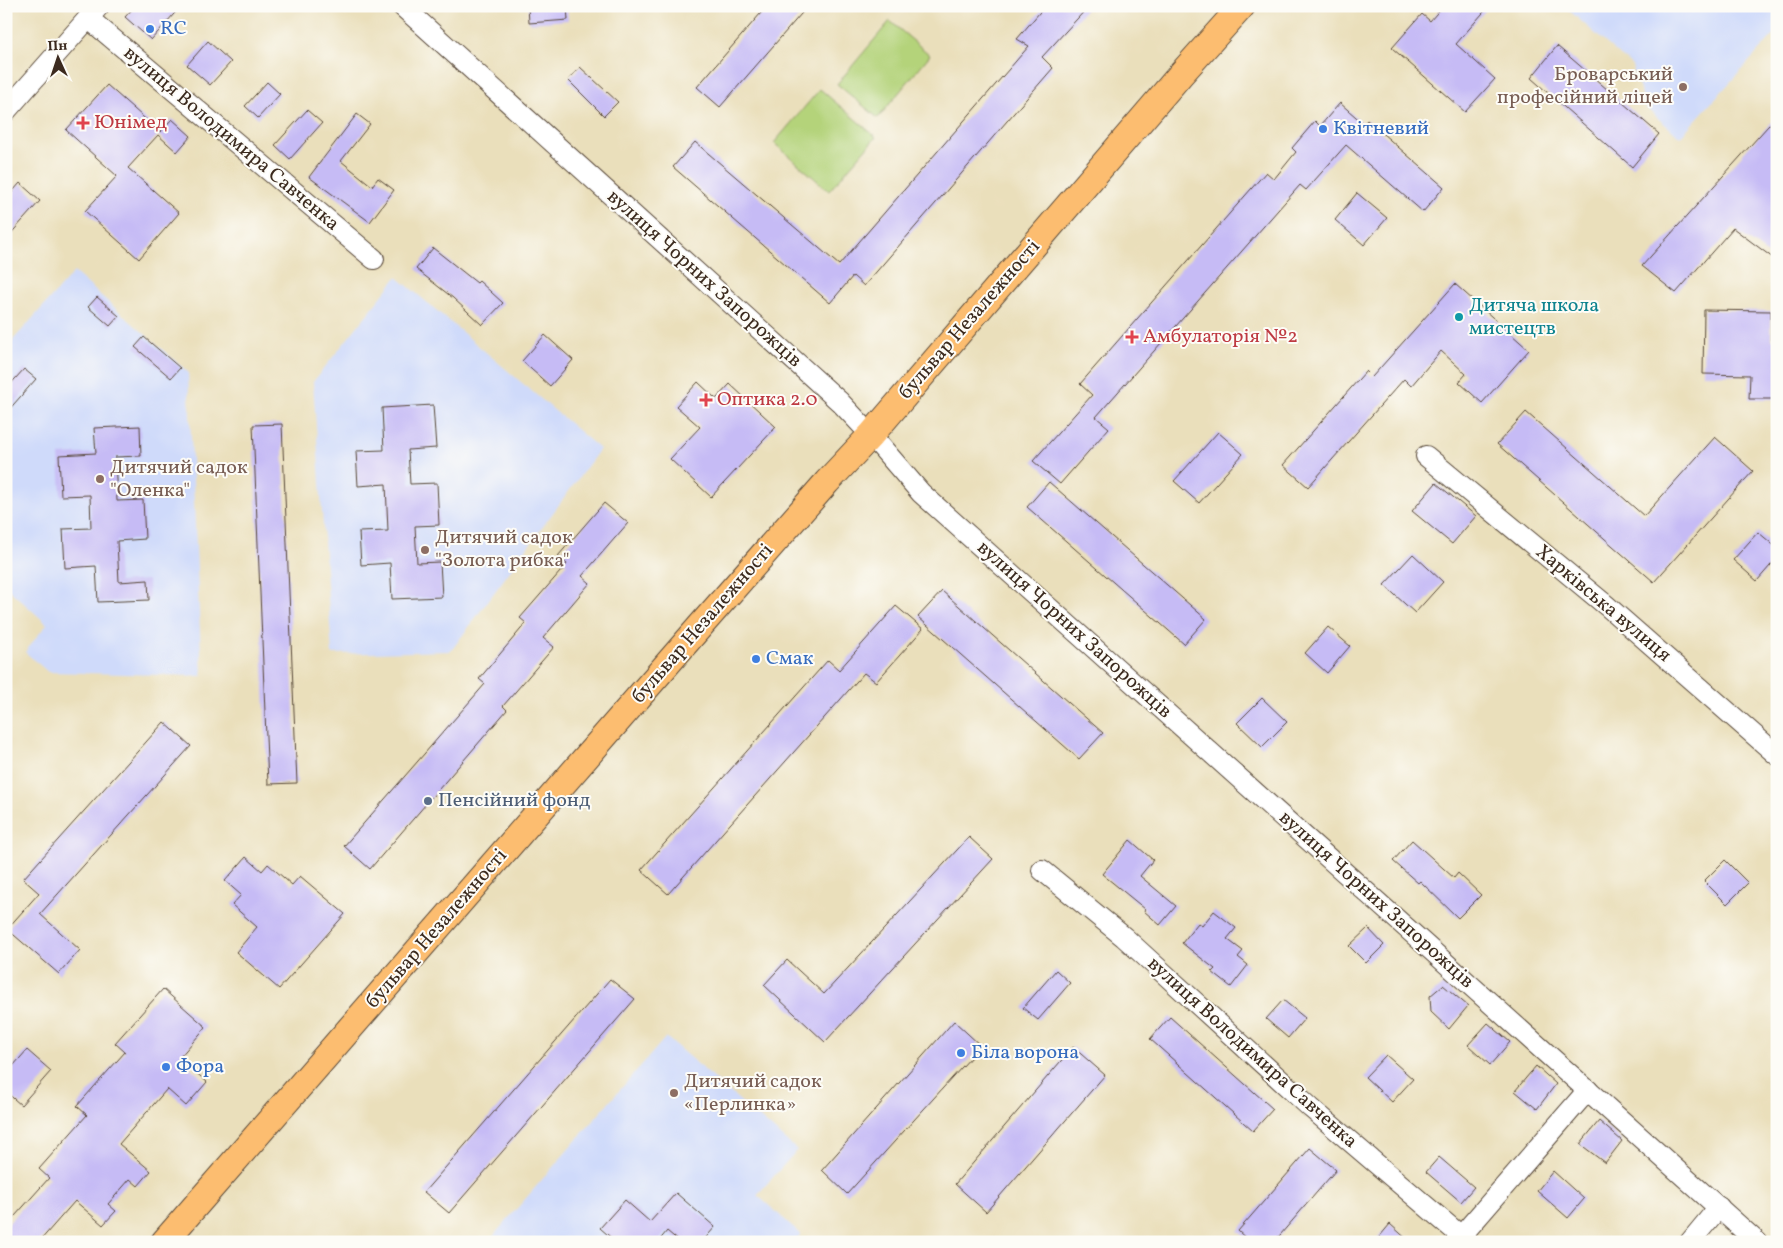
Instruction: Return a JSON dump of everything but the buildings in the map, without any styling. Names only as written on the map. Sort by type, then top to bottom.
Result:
[{"type":"main road","name":"бульвар Незалежності","points":[[164,1242],[703,623],[871,435],[1181,74],[1242,6]]},
{"type":"street","name":"вулиця Чорних Запорожців","points":[[402,6],[833,396],[871,435],[921,493],[1757,1242]]},
{"type":"street","points":[[6,110],[94,12]]},
{"type":"street","name":"вулиця Володимира Савченка","points":[[94,12],[374,259]]},
{"type":"street","name":"Харківська вулиця","points":[[1426,456],[1606,606],[1777,755]]},
{"type":"street","name":"вулиця Володимира Савченка","points":[[1042,870],[1124,937],[1311,1108],[1459,1239]]},
{"type":"street","points":[[1459,1239],[1588,1090]]},
{"type":"street","points":[[1690,1242],[1719,1208]]},
{"type":"shaded area","name":"Броварський професійний ліцей","points":[[1564,6],[1777,6],[1777,31],[1680,137],[1646,108],[1632,66]]},
{"type":"shaded area","name":"Дитячий садок \"Оленка\"","points":[[74,272],[188,372],[202,676],[48,672],[25,652],[47,624],[6,587],[6,348]]},
{"type":"shaded area","name":"Дитячий садок \"Золота рибка\"","points":[[397,277],[600,449],[451,651],[332,654],[313,382]]},
{"type":"shaded area","name":"Дитячий садок «Перлинка»","points":[[666,1037],[797,1150],[757,1195],[801,1234],[794,1242],[488,1242]]},
{"type":"green space","points":[[890,21],[930,55],[878,118],[837,84]]},
{"type":"green space","points":[[820,89],[876,137],[829,191],[774,143]]},
{"type":"place","name":"RC","points":[[150,29]]},
{"type":"place","name":"Броварський професійний ліцей","points":[[1683,87]]},
{"type":"place","name":"Юнімед","points":[[83,123]]},
{"type":"place","name":"Квітневий","points":[[1323,129]]},
{"type":"place","name":"Дитяча школа мистецтв","points":[[1459,317]]},
{"type":"place","name":"Амбулаторія №2","points":[[1132,337]]},
{"type":"place","name":"Оптика 2.0","points":[[706,400]]},
{"type":"place","name":"Дитячий садок \"Оленка\"","points":[[100,479]]},
{"type":"place","name":"Дитячий садок \"Золота рибка\"","points":[[425,550]]},
{"type":"place","name":"Смак","points":[[756,659]]},
{"type":"place","name":"Пенсійний фонд","points":[[428,801]]},
{"type":"place","name":"Біла ворона","points":[[961,1053]]},
{"type":"place","name":"Фора","points":[[166,1067]]},
{"type":"place","name":"Дитячий садок «Перлинка»","points":[[674,1093]]}]
